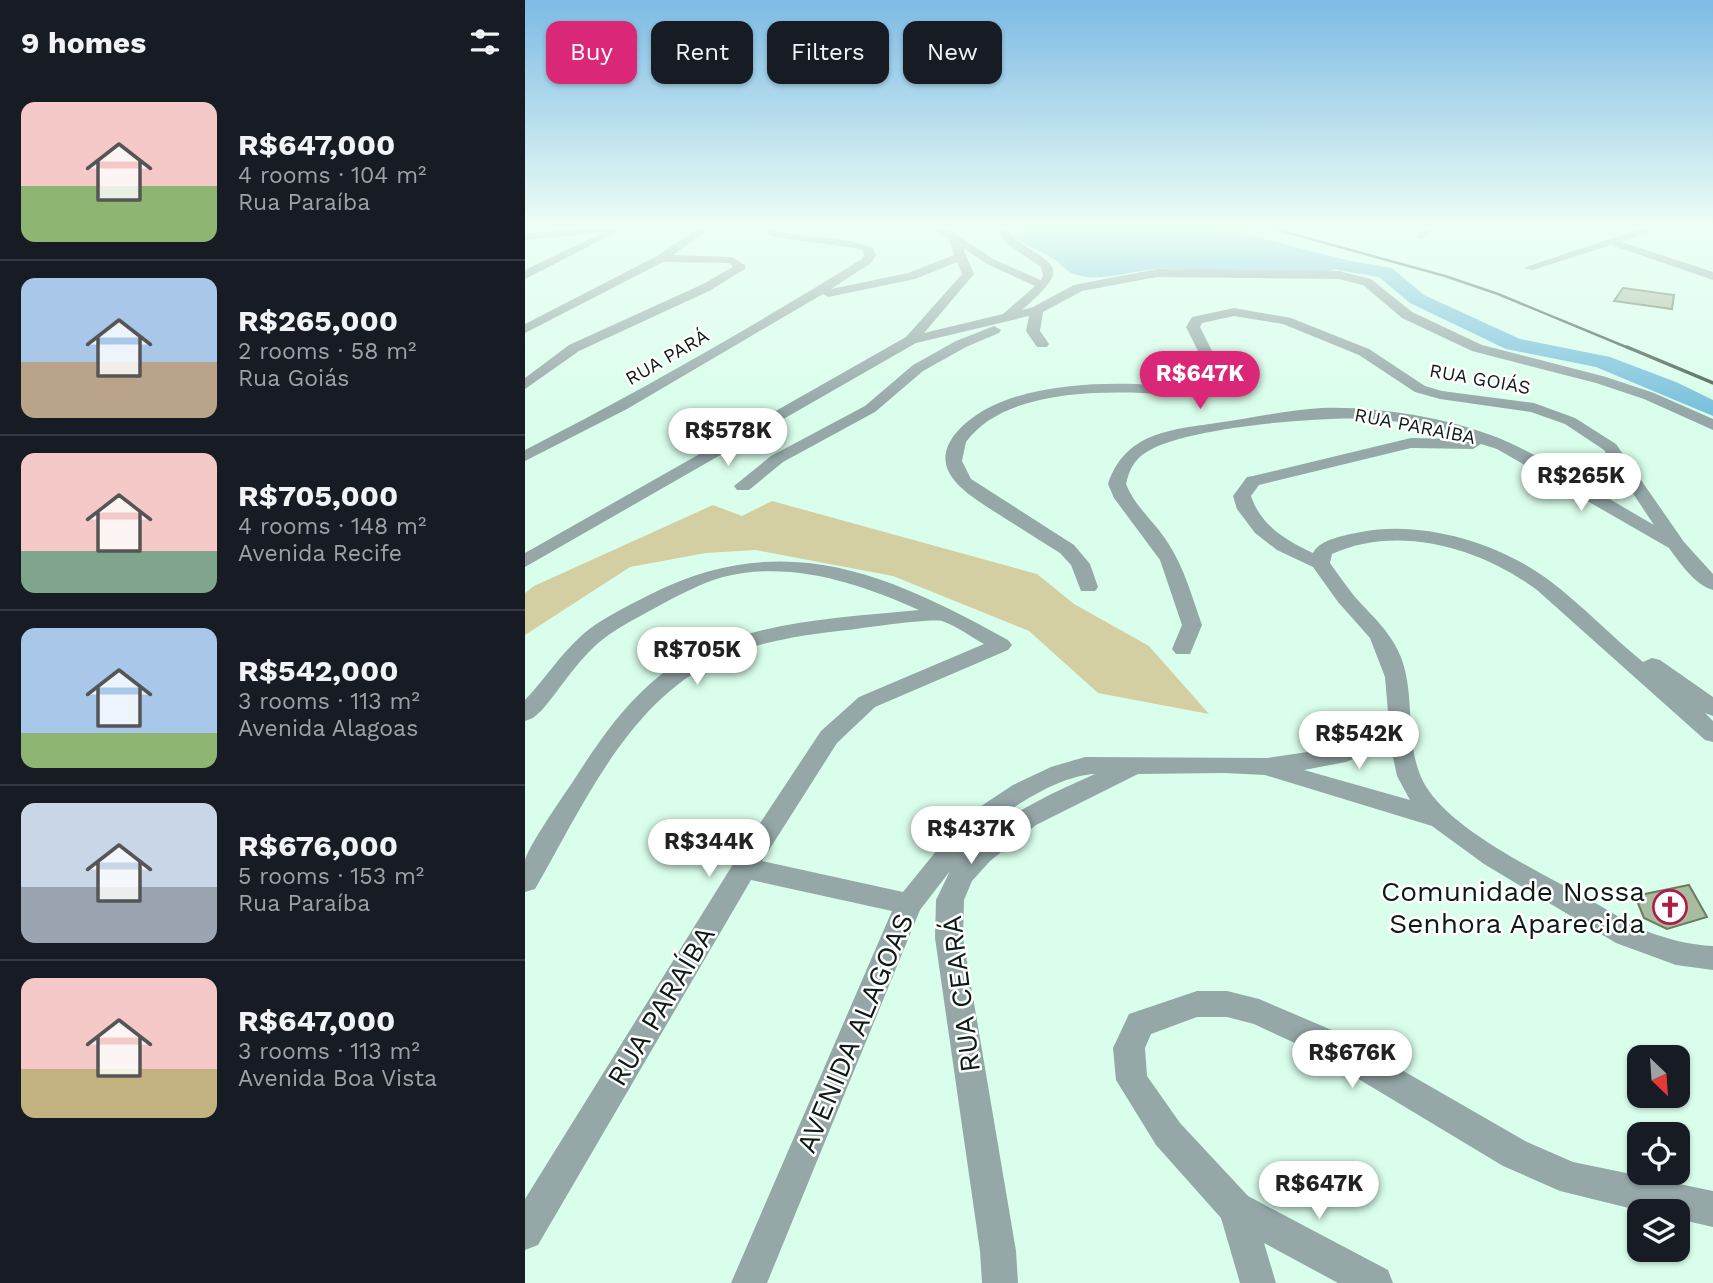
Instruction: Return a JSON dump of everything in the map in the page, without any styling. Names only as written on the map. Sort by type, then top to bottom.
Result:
[{"type":"street","points":[[525,329],[606,287]]},
{"type":"street","points":[[525,385],[574,348],[707,287]]},
{"type":"street","name":"RUA PARÁ","points":[[525,454],[622,405],[826,287]]},
{"type":"street","points":[[803,301],[848,287]]},
{"type":"street","points":[[911,340],[960,287]]},
{"type":"street","points":[[1007,315],[1041,287]]},
{"type":"street","points":[[743,486],[777,459],[870,409],[918,368],[961,344],[1084,287]]},
{"type":"street","points":[[1373,287],[1407,315],[1477,348],[1601,380],[1649,396],[1713,425]]},
{"type":"street","points":[[525,561],[911,340],[1037,310]]},
{"type":"street","points":[[1037,310],[1033,331],[1042,344]]},
{"type":"street","name":"RUA GOIÁS","points":[[1088,587],[1080,564],[1067,549],[970,488],[957,475],[953,459],[957,443],[963,434],[981,420],[1010,403],[1033,395],[1066,389],[1104,387],[1182,390],[1209,387],[1216,380],[1216,373],[1193,327],[1197,320],[1234,312],[1276,319],[1331,337],[1364,352],[1420,389],[1440,395],[1534,408],[1570,421],[1610,447],[1677,546]]},
{"type":"street","name":"RUA PARAÍBA","points":[[1183,649],[1192,625],[1169,560],[1159,542],[1123,498],[1117,484],[1123,465],[1138,450],[1161,438],[1200,430],[1321,413],[1347,412],[1449,428],[1503,446]]},
{"type":"street","points":[[1713,584],[1677,546],[1503,446],[1411,443],[1253,481],[1242,496],[1244,506],[1254,519],[1279,544],[1320,563],[1349,602],[1376,628],[1392,659],[1400,691],[1400,728],[1405,769],[1417,792],[1438,818],[1521,874],[1639,940],[1702,958],[1713,958]]},
{"type":"street","points":[[1320,563],[1323,551],[1337,542],[1383,533],[1405,533],[1496,558],[1537,580],[1600,638],[1687,708],[1713,734]]},
{"type":"street","points":[[525,713],[589,641],[679,588],[723,572],[765,566],[804,568],[840,574],[946,614]]},
{"type":"street","points":[[525,881],[614,740],[639,708],[684,668],[731,647],[773,635],[834,625],[946,614]]},
{"type":"street","name":"RUA PARAÍBA","points":[[525,1231],[744,868],[829,737],[867,702],[1001,645],[946,614]]},
{"type":"street","points":[[1600,638],[1658,668],[1713,708]]},
{"type":"street","name":"AVENIDA ALAGOAS","points":[[749,1283],[909,904],[972,825],[1022,791],[1060,773],[1085,766],[1267,767],[1338,755],[1369,744],[1400,728]]},
{"type":"street","name":"RUA CEARÁ","points":[[1000,1283],[998,1251],[949,938],[951,896],[966,870],[1012,829],[1060,801],[1140,765]]},
{"type":"street","points":[[1267,767],[1438,818]]},
{"type":"street","points":[[744,868],[909,904]]},
{"type":"street","points":[[1375,1283],[1236,1209],[1168,1134],[1132,1080],[1129,1048],[1140,1024],[1197,1004],[1227,1004],[1259,1012],[1323,1041],[1514,1154],[1572,1179],[1713,1209]]},
{"type":"street","points":[[1236,1209],[1258,1283]]},
{"type":"shaded area","points":[[772,501],[1037,574],[1074,604],[1149,646],[1209,714],[1098,693],[1029,631],[893,576],[756,550],[706,553],[630,567],[525,635],[525,593],[534,586],[713,505],[742,516]]},
{"type":"building","points":[[1623,288],[1674,295],[1672,309],[1614,301]]},
{"type":"building","name":"Comunidade Nossa Senhora Aparecida","points":[[1689,885],[1707,917],[1667,929],[1644,918],[1635,896]]},
{"type":"waterway","points":[[1403,287],[1417,299],[1514,344],[1602,362],[1668,387],[1713,409]]},
{"type":"railway","points":[[1477,287],[1631,349]]},
{"type":"railway","points":[[1627,347],[1713,383]]},
{"type":"place","name":"Comunidade Nossa Senhora Aparecida","points":[[1670,907]]}]
